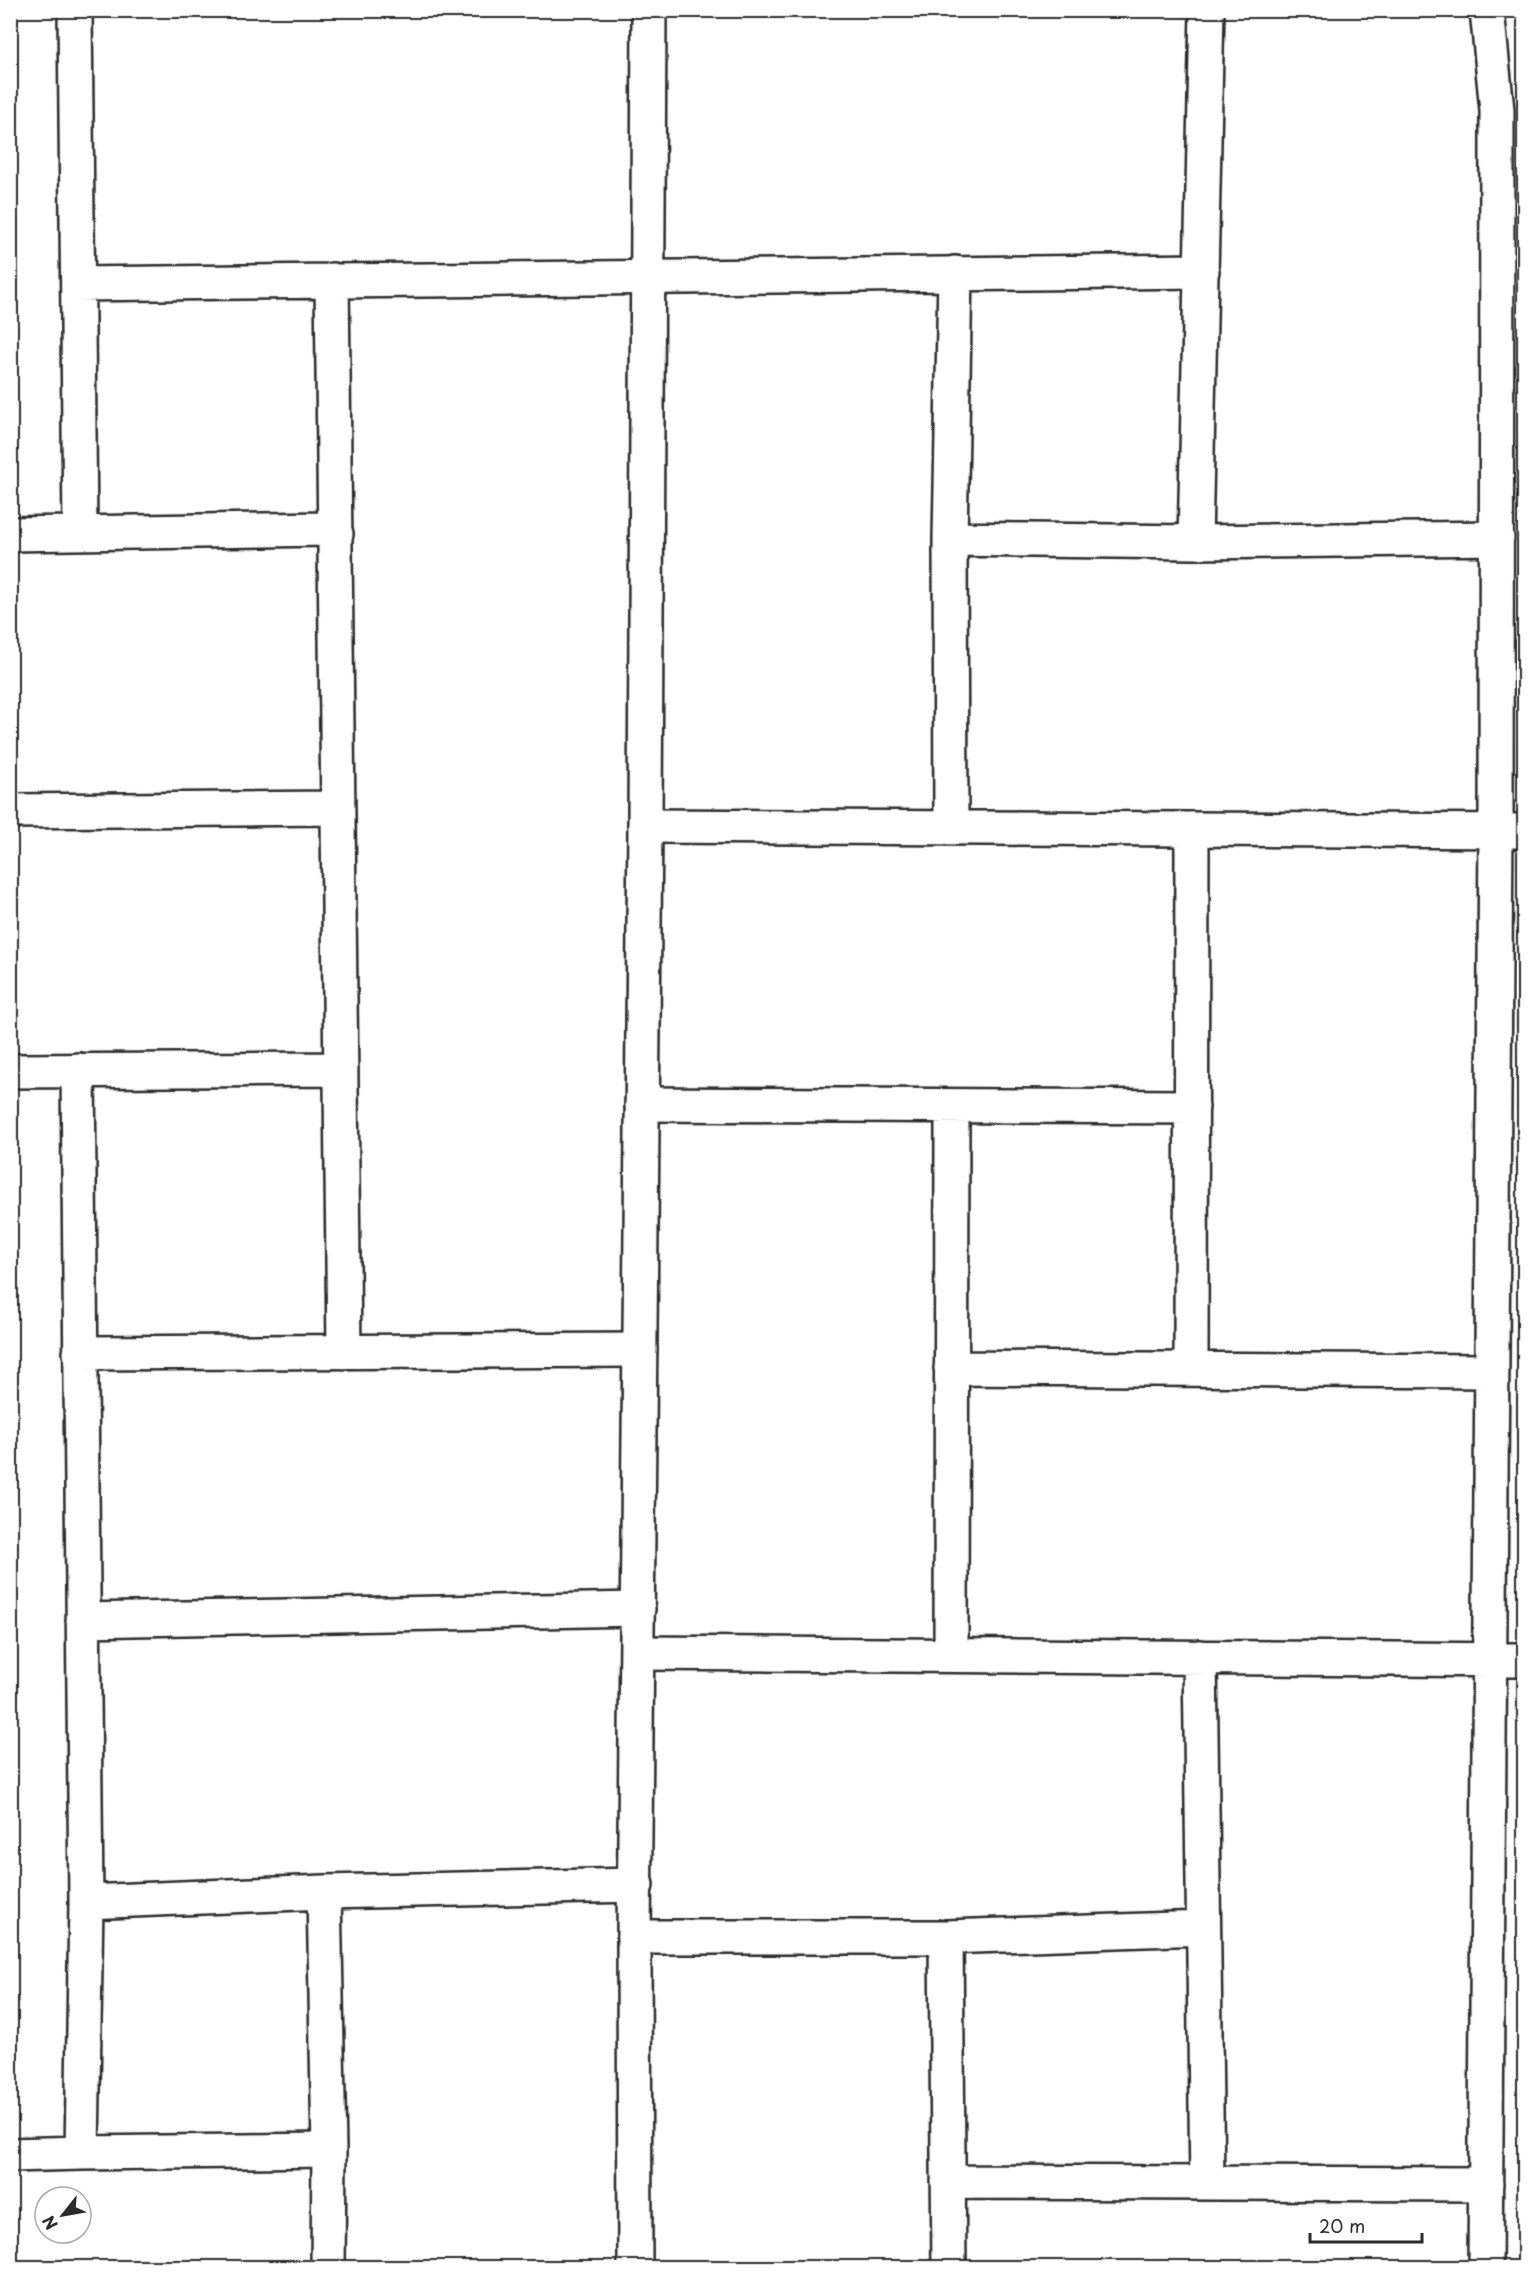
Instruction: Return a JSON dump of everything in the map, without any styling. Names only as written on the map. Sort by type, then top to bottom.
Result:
[{"type":"street","points":[[75,10],[80,533]]},
{"type":"street","points":[[634,2268],[634,1937],[645,826],[649,10]]},
{"type":"street","points":[[1195,542],[1207,10]]},
{"type":"street","points":[[1485,2268],[1492,1371],[1510,830],[1497,538],[1497,110],[1486,10]]},
{"type":"street","points":[[78,284],[1202,271]]},
{"type":"street","points":[[951,826],[950,539],[955,273]]},
{"type":"street","points":[[332,280],[344,1352]]},
{"type":"street","points":[[10,534],[326,529],[336,534]]},
{"type":"street","points":[[950,539],[1195,542],[1497,538]]},
{"type":"street","points":[[10,811],[338,808]]},
{"type":"street","points":[[645,826],[1510,830]]},
{"type":"street","points":[[1191,1370],[1192,829]]},
{"type":"street","points":[[10,1071],[341,1069]]},
{"type":"street","points":[[78,1071],[86,1902],[82,2153]]},
{"type":"street","points":[[642,1104],[1192,1107]]},
{"type":"street","points":[[951,1655],[952,1106]]},
{"type":"street","points":[[80,1353],[640,1350]]},
{"type":"street","points":[[951,1368],[1492,1371]]},
{"type":"street","points":[[83,1620],[638,1609]]},
{"type":"street","points":[[638,1653],[1524,1660]]},
{"type":"street","points":[[1200,1657],[1206,2183]]},
{"type":"street","points":[[86,1902],[324,1892],[636,1885]]},
{"type":"street","points":[[324,1892],[329,2150],[328,2268]]},
{"type":"street","points":[[634,1937],[946,1937],[1203,1928]]},
{"type":"street","points":[[946,1937],[949,2268]]},
{"type":"street","points":[[10,2155],[329,2150]]},
{"type":"street","points":[[948,2182],[1486,2184]]}]
